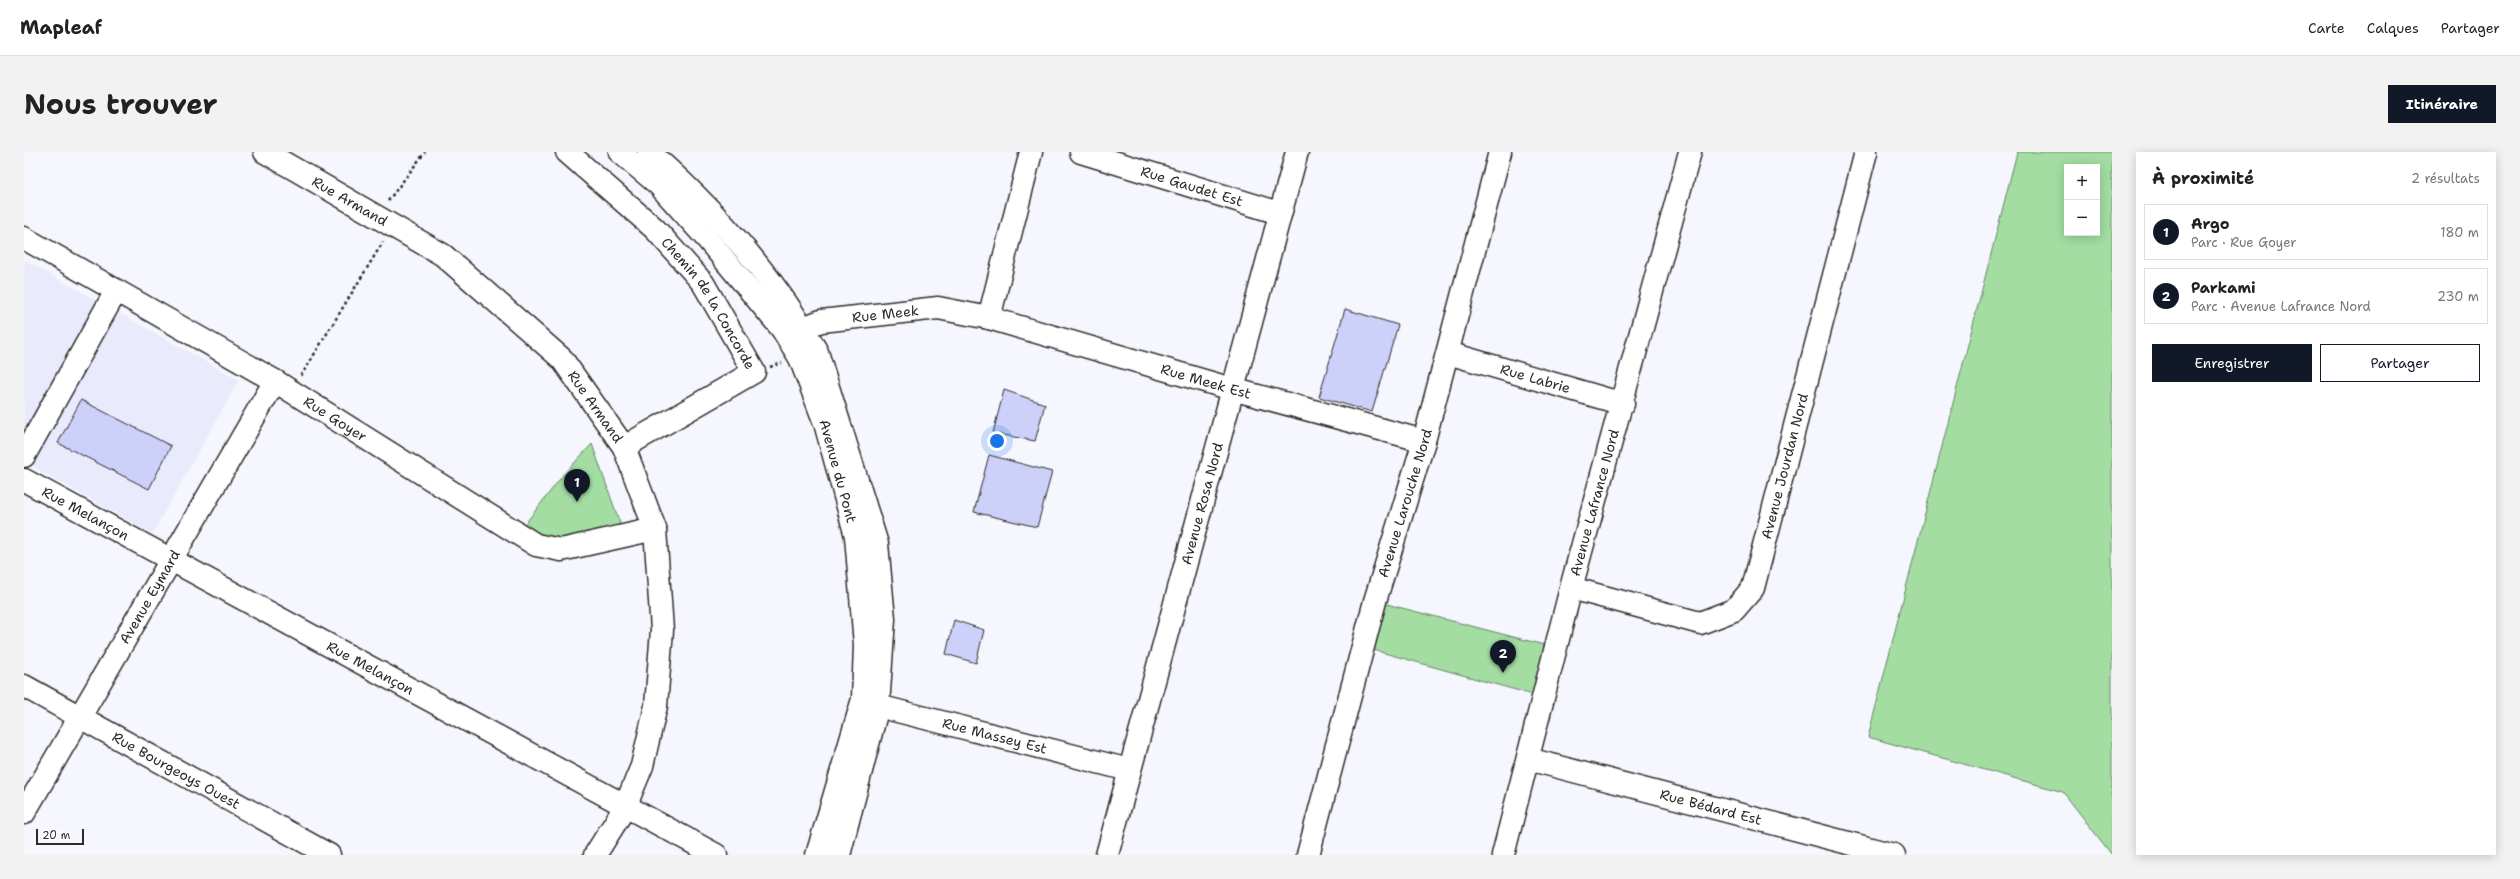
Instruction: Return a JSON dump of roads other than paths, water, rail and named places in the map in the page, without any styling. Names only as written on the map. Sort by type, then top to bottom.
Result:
[{"type":"street","name":"Rue Armand","points":[[265,152],[443,255],[562,359],[624,447],[655,529],[662,630],[656,706],[642,766],[625,807],[595,855]]},
{"type":"street","name":"Chemin de la Concorde","points":[[567,152],[655,229],[703,283],[754,372],[624,447]]},
{"type":"street","name":"Avenue du Pont","points":[[620,152],[658,184],[709,241],[782,329],[800,358],[825,423],[856,536],[870,702],[817,855]]},
{"type":"street","name":"Avenue du Pont","points":[[649,152],[674,173],[752,256],[804,328],[817,352],[877,544],[884,619],[870,702],[839,855]]},
{"type":"street","points":[[989,318],[1031,152]]},
{"type":"street","name":"Rue Gaudet Est","points":[[1081,152],[1279,213]]},
{"type":"street","name":"Avenue Rosa Nord","points":[[1107,855],[1279,213],[1297,152]]},
{"type":"street","name":"Avenue Larouche Nord","points":[[1308,855],[1375,601],[1424,441],[1500,152]]},
{"type":"street","name":"Avenue Lafrance Nord","points":[[1503,855],[1571,588],[1623,404],[1690,152]]},
{"type":"street","name":"Avenue Jourdan Nord","points":[[1571,588],[1700,623],[1734,610],[1753,588],[1866,152]]},
{"type":"street","name":"Rue Goyer","points":[[24,238],[283,387],[536,545],[561,550],[655,529]]},
{"type":"street","points":[[24,456],[116,291]]},
{"type":"street","name":"Rue Meek","points":[[782,329],[804,328],[821,321],[938,308],[989,318]]},
{"type":"street","name":"Rue Meek Est","points":[[989,318],[1232,389],[1424,441]]},
{"type":"street","name":"Rue Labrie","points":[[1448,353],[1623,404]]},
{"type":"street","name":"Avenue Eymard","points":[[24,813],[171,560],[283,387]]},
{"type":"street","name":"Rue Melançon","points":[[24,480],[716,855]]},
{"type":"street","name":"Rue Bourgeoys Ouest","points":[[24,686],[329,855]]},
{"type":"street","name":"Rue Massey Est","points":[[870,702],[1129,770]]},
{"type":"street","name":"Rue Bédard Est","points":[[1528,759],[1894,855]]},
{"type":"place","name":"Argo","points":[[577,502]]},
{"type":"place","name":"Parkami","points":[[1503,673]]}]
